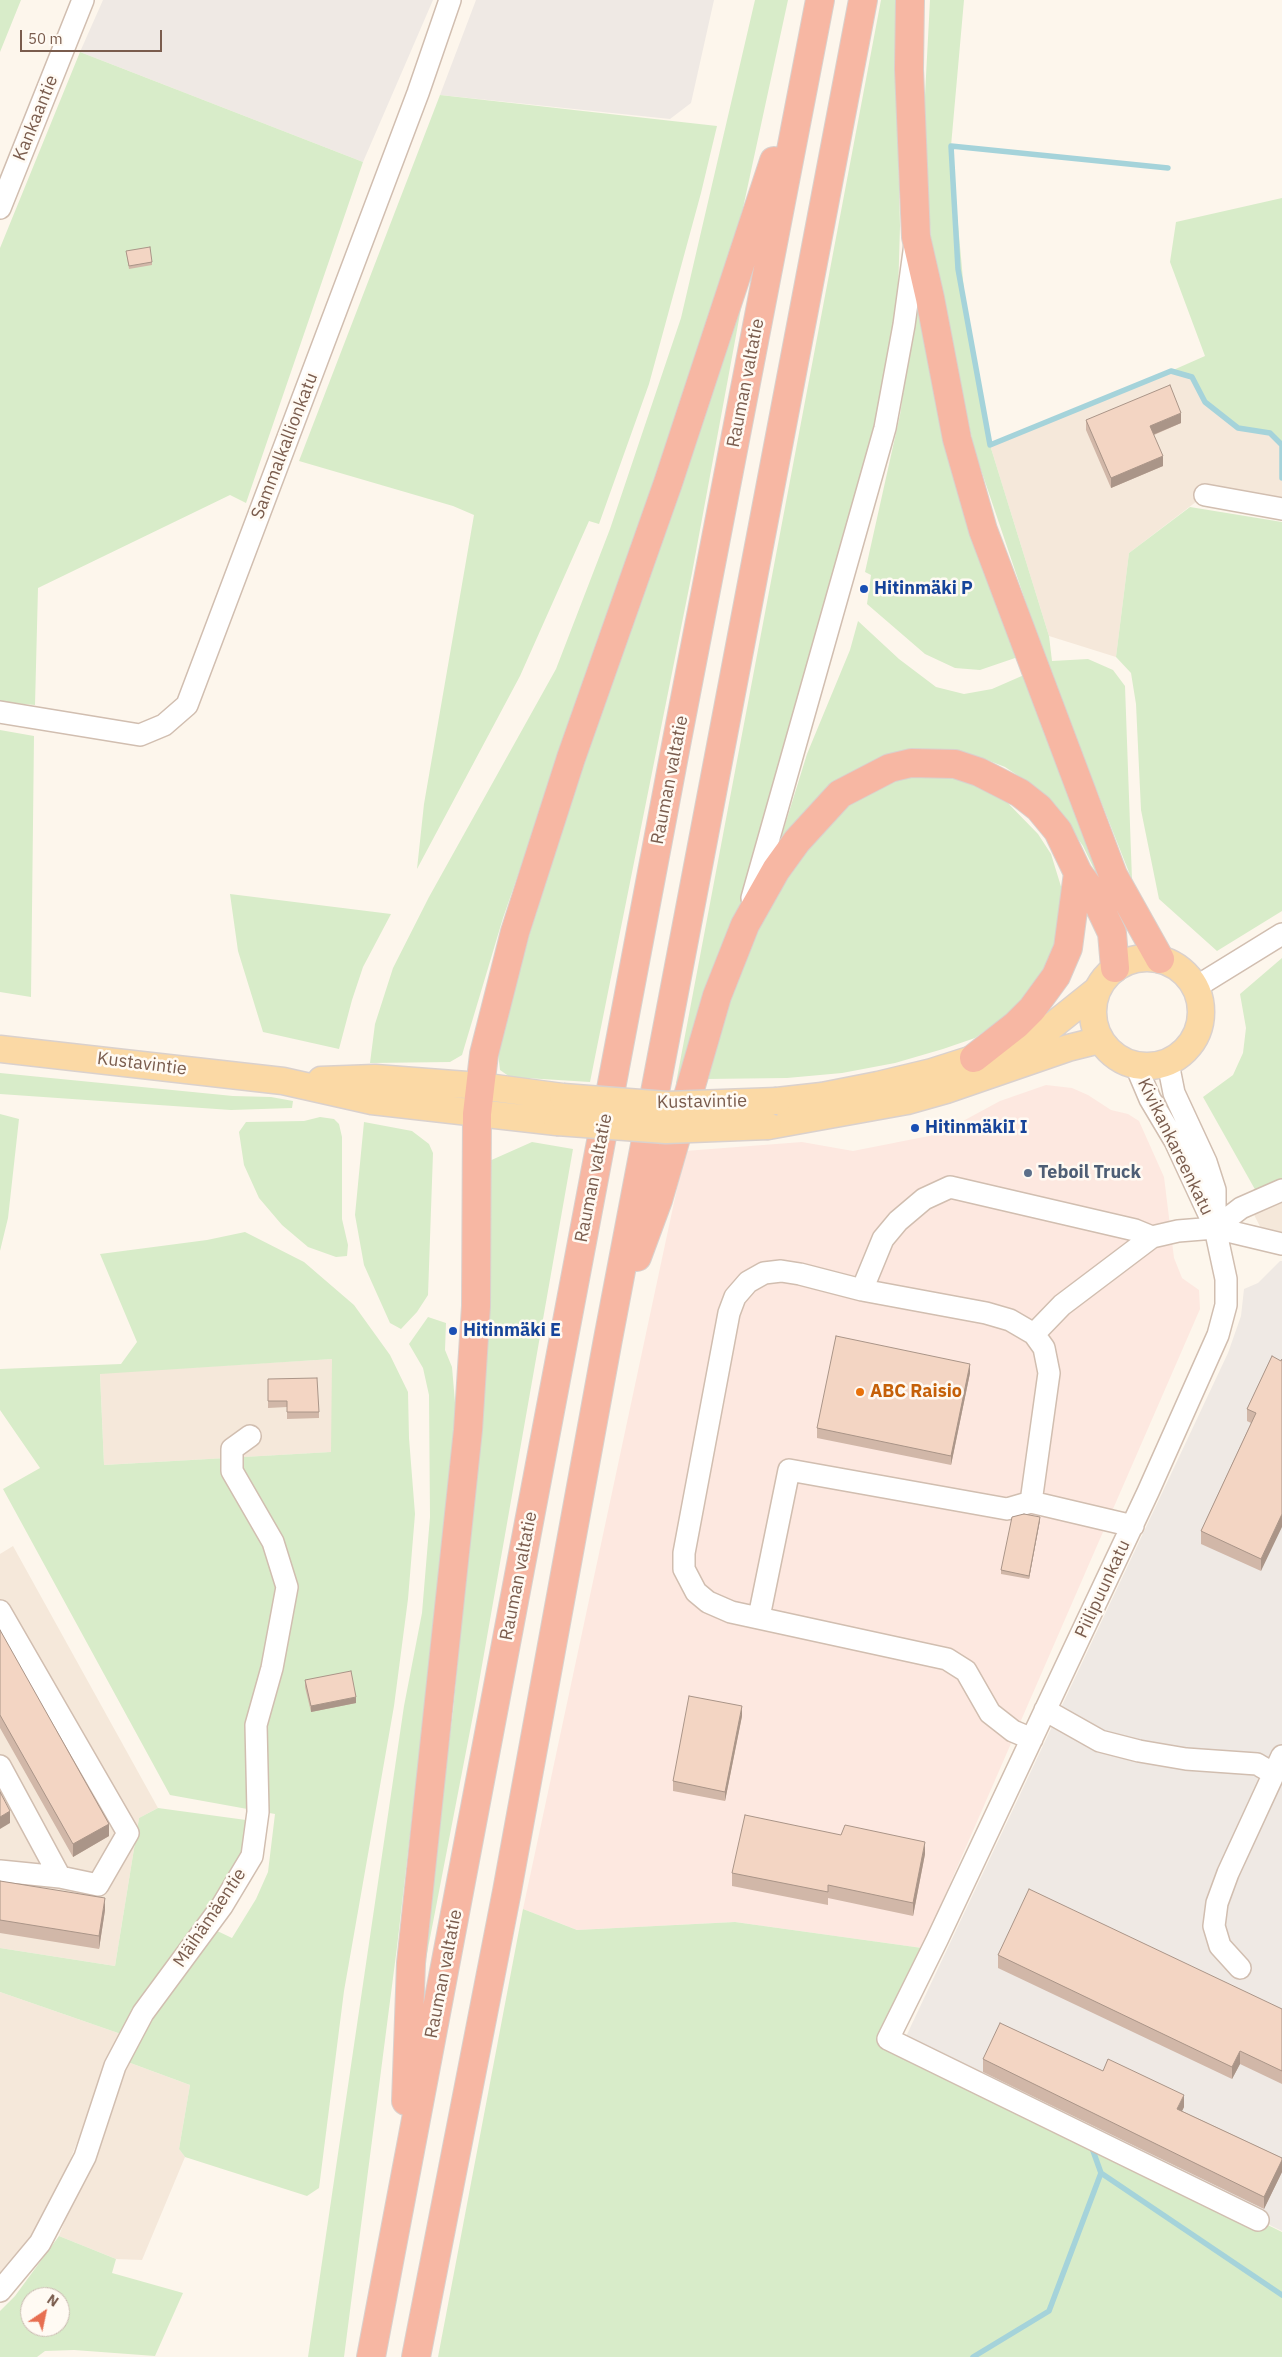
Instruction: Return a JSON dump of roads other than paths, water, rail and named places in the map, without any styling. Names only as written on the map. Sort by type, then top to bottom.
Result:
[{"type":"highway","name":"Rauman valtatie","points":[[371,2357],[673,759],[820,0]]},
{"type":"highway","points":[[416,2357],[508,1881],[608,1338],[863,0]]},
{"type":"highway","points":[[910,0],[909,69],[916,237],[930,298],[957,439],[983,530],[1113,875],[1160,959]]},
{"type":"highway","points":[[402,2195],[411,1963],[472,1375],[476,1296],[477,1114],[484,1054],[515,932],[565,776],[730,298],[812,43]]},
{"type":"highway","points":[[608,1338],[658,1200],[717,996],[745,925],[776,870],[797,841],[840,794],[890,768],[911,763],[955,764],[979,772],[1020,793],[1039,808],[1058,831],[1078,873],[1093,893],[1112,933],[1115,968]]},
{"type":"highway","points":[[974,1058],[1016,1025],[1032,1009],[1056,976],[1068,948],[1078,873]]},
{"type":"main road","points":[[1144,958],[1160,959],[1174,965],[1187,975],[1196,988],[1201,1004],[1201,1023],[1195,1040],[1183,1053],[1168,1063],[1152,1067],[1136,1066],[1122,1061],[1109,1052],[1100,1040],[1094,1024],[1093,1007],[1097,990],[1115,968],[1129,961],[1144,958]]},
{"type":"main road","name":"Kustavintie","points":[[0,1049],[283,1081],[372,1101],[477,1114],[777,1101],[822,1096],[878,1085],[932,1072],[1026,1042],[1047,1030],[1097,990]]},
{"type":"main road","name":"Kustavintie","points":[[283,1081],[375,1078],[480,1086],[560,1110],[666,1130],[768,1126],[908,1100],[946,1090],[1068,1048],[1100,1040]]},
{"type":"street","name":"Kankaantie","points":[[0,208],[83,0]]},
{"type":"street","name":"Sammalkallionkatu","points":[[0,712],[140,735],[164,725],[187,706],[450,0]]},
{"type":"street","points":[[745,925],[885,428],[904,324],[916,237]]},
{"type":"street","points":[[1205,495],[1282,509]]},
{"type":"street","points":[[1196,988],[1282,934]]},
{"type":"street","name":"Kivikankareenkatu","points":[[1168,1063],[1174,1093],[1206,1162],[1215,1190],[1215,1228]]},
{"type":"street","name":"Kivikankareenkatu","points":[[1136,1066],[1150,1099],[1174,1141],[1215,1228]]},
{"type":"street","points":[[862,1290],[883,1239],[898,1221],[924,1199],[950,1187],[1135,1230],[1152,1237]]},
{"type":"street","points":[[1034,1334],[1062,1305],[1152,1237],[1178,1231],[1215,1228],[1241,1208],[1282,1190]]},
{"type":"street","name":"Kivikankareenkatu","points":[[1215,1228],[1282,1244]]},
{"type":"street","name":"Piilipuunkatu","points":[[1215,1228],[1226,1280],[1226,1305],[1218,1335],[1133,1526],[937,1940],[888,2039],[1258,2220]]},
{"type":"street","points":[[1031,1502],[1049,1373],[1044,1348],[1034,1334],[1010,1320],[986,1313],[862,1290],[781,1271],[764,1273],[748,1282],[734,1297],[729,1313],[684,1553],[684,1569],[696,1592],[708,1602],[731,1612],[947,1659],[966,1671],[990,1714],[1013,1731],[1032,1739]]},
{"type":"street","name":"Mäihämäentie","points":[[0,2292],[40,2243],[85,2157],[115,2066],[143,2013],[222,1906],[252,1856],[258,1812],[256,1725],[272,1668],[287,1587],[273,1542],[232,1471],[232,1449],[250,1436]]},
{"type":"street","points":[[759,1618],[789,1470],[1006,1509],[1031,1502],[1133,1526]]},
{"type":"street","points":[[0,1611],[128,1833],[98,1885],[60,1877],[0,1871]]},
{"type":"street","points":[[1045,1710],[1100,1741],[1139,1752],[1186,1759],[1278,1765],[1228,1873],[1217,1903],[1214,1926],[1220,1946],[1240,1968]]},
{"type":"street","points":[[0,1766],[60,1877]]},
{"type":"waterway","points":[[1168,168],[951,146],[958,269],[990,445],[1171,371],[1192,377],[1205,402],[1238,428],[1270,433],[1282,445],[1282,478]]},
{"type":"waterway","points":[[1092,2148],[1101,2173],[1282,2295]]},
{"type":"waterway","points":[[973,2357],[1049,2311],[1101,2173]]},
{"type":"place","name":"Hitinmäki P","points":[[864,589]]},
{"type":"place","name":"HitinmäkiI I","points":[[915,1128]]},
{"type":"place","name":"Teboil Truck","points":[[1028,1173]]},
{"type":"place","name":"Hitinmäki E","points":[[453,1331]]},
{"type":"place","name":"ABC Raisio","points":[[860,1392]]}]
